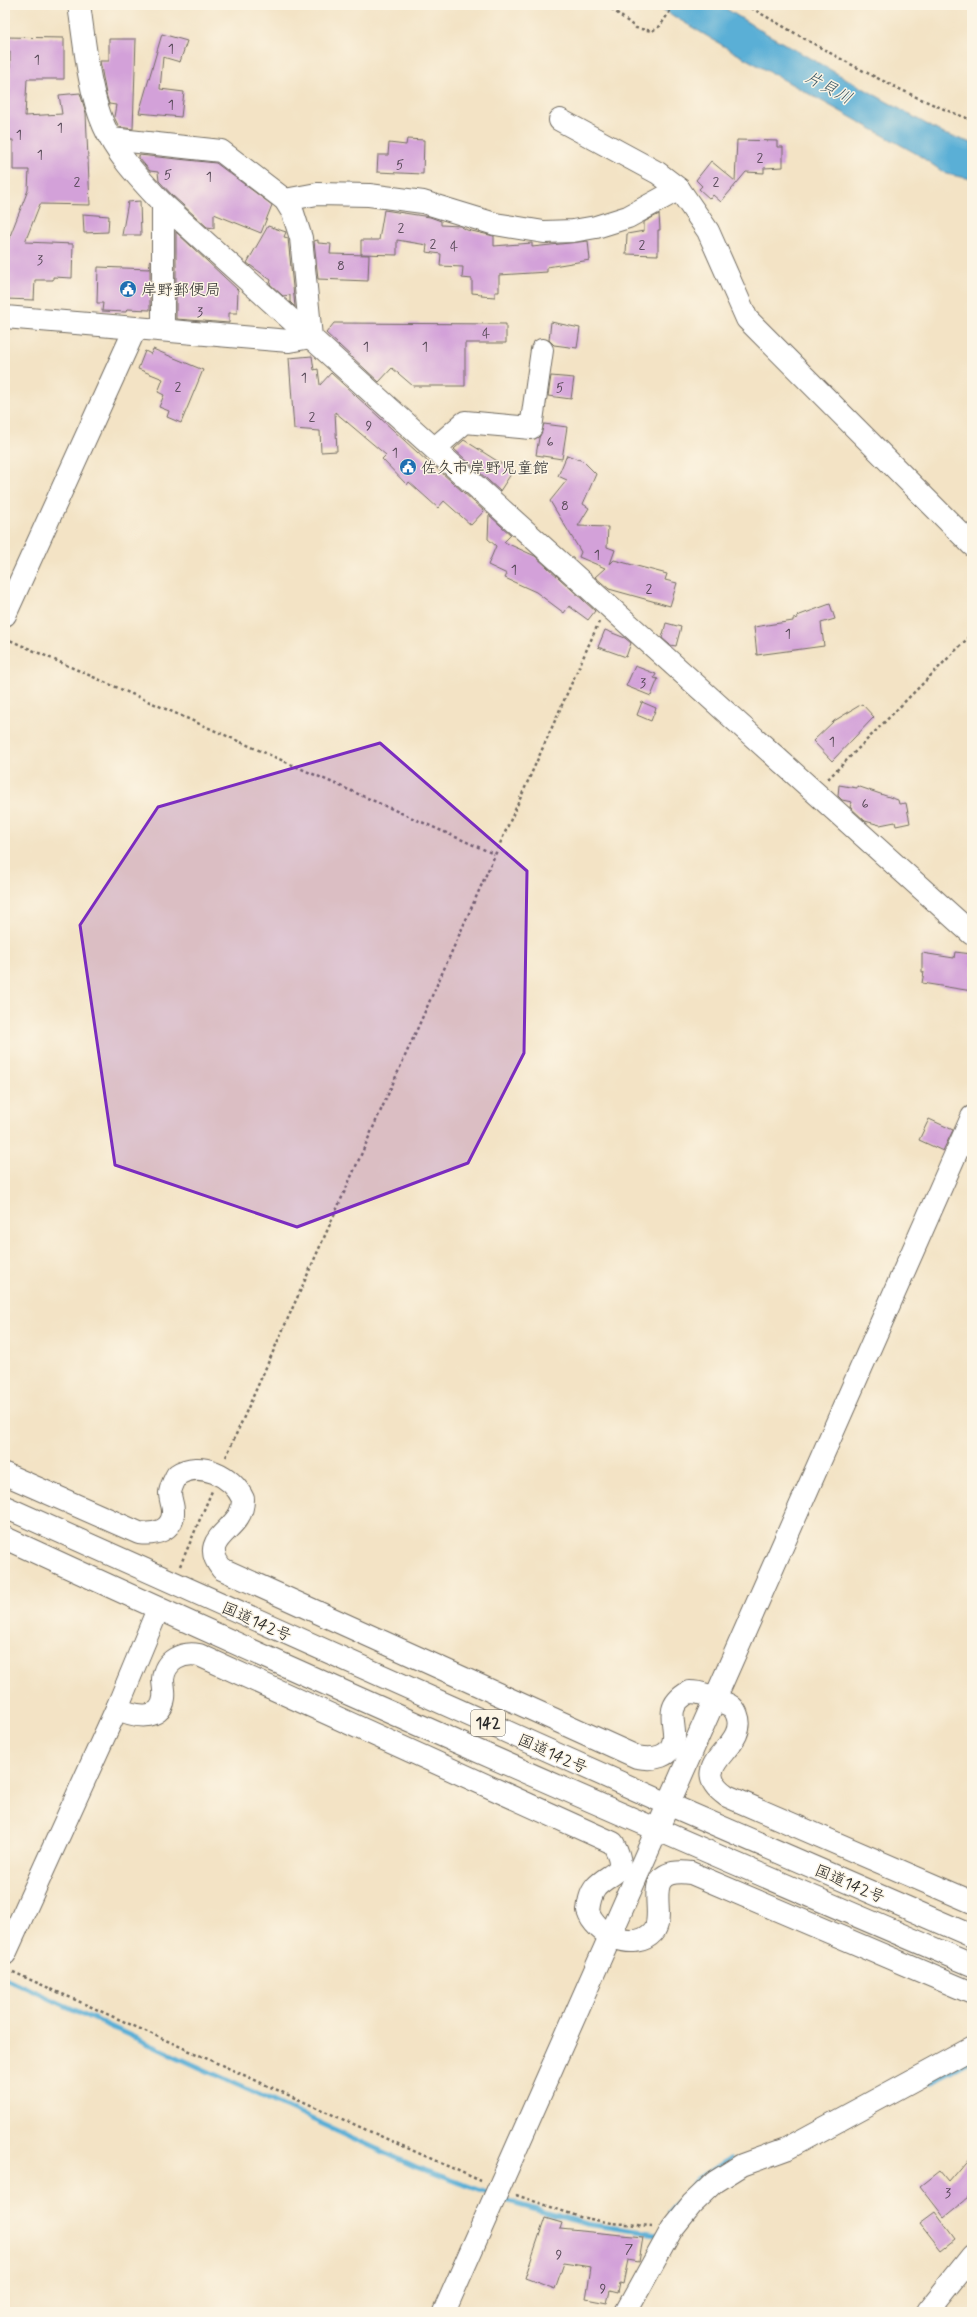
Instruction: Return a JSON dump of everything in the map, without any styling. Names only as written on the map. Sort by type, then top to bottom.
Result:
[{"type":"main road","points":[[79,5],[91,81],[103,125],[111,140],[138,177],[163,204],[607,603],[972,934]]},
{"type":"main road","points":[[560,120],[658,173],[679,189],[708,231],[747,319],[972,545]]},
{"type":"main road","points":[[111,140],[221,151],[285,200],[294,213],[301,238],[311,337]]},
{"type":"main road","points":[[285,200],[316,194],[369,195],[423,202],[495,224],[544,232],[573,231],[596,227],[628,217],[679,189]]},
{"type":"main road","points":[[163,204],[163,330]]},
{"type":"main road","points":[[5,317],[289,341],[311,337]]},
{"type":"main road","points":[[5,615],[135,329]]},
{"type":"main road","points":[[435,448],[465,422],[531,428],[542,350]]},
{"type":"main road","points":[[444,2312],[610,1936],[655,1830],[715,1699],[972,1118]]},
{"type":"main road","points":[[5,1474],[139,1533],[149,1534],[160,1533],[172,1520],[173,1511],[170,1492],[177,1475],[193,1467],[218,1475],[233,1482],[243,1499],[239,1516],[217,1539],[214,1555],[222,1569],[630,1754],[648,1759],[659,1758],[666,1754],[672,1746],[674,1738],[673,1709],[682,1696],[689,1692],[700,1692],[735,1710],[739,1724],[736,1737],[716,1758],[713,1766],[711,1774],[718,1790],[734,1799],[972,1902]]},
{"type":"main road","name":"国道142号","points":[[5,1507],[668,1804],[972,1936]]},
{"type":"main road","name":"国道142号","points":[[5,1538],[158,1609],[655,1830],[972,1965]]},
{"type":"main road","points":[[9,1963],[158,1609]]},
{"type":"main road","points":[[117,1708],[136,1716],[147,1716],[159,1710],[164,1699],[163,1679],[174,1658],[187,1653],[199,1655],[604,1837],[613,1843],[619,1853],[620,1863],[615,1874],[597,1886],[593,1892],[588,1911],[596,1926],[610,1936],[633,1941],[645,1938],[657,1925],[659,1916],[656,1892],[660,1883],[666,1876],[673,1873],[691,1873],[972,1993]]},
{"type":"main road","points":[[626,2312],[672,2229],[698,2198],[715,2182],[742,2165],[786,2149],[972,2048]]},
{"type":"main road","points":[[927,2312],[972,2256]]},
{"type":"path","points":[[607,5],[636,28],[652,31],[660,26],[674,5]]},
{"type":"path","points":[[746,5],[878,78],[944,110],[972,120]]},
{"type":"path","points":[[172,1582],[186,1555],[218,1475],[607,603]]},
{"type":"path","points":[[815,792],[972,634]]},
{"type":"path","points":[[5,638],[494,854]]},
{"type":"path","points":[[9,1963],[499,2189],[580,2217],[611,2223],[640,2224],[672,2229]]},
{"type":"highlighted area","points":[[380,743],[527,871],[524,1053],[468,1163],[297,1227],[115,1165],[80,925],[158,807]]},
{"type":"water","name":"片貝川","points":[[655,5],[720,5],[760,30],[944,134],[972,143],[972,179],[946,174],[917,154],[732,51]]},
{"type":"building","points":[[162,34],[187,41],[180,62],[163,57],[160,89],[184,92],[181,117],[139,113]]},
{"type":"building","points":[[5,37],[64,38],[64,79],[27,79],[25,116],[62,114],[59,95],[80,93],[86,113],[90,205],[40,204],[25,242],[73,244],[72,278],[53,277],[53,280],[35,280],[34,300],[5,299],[8,241],[28,190],[29,170],[13,170],[13,140],[8,140],[5,89],[10,89],[10,52],[5,52]]},
{"type":"building","points":[[109,39],[136,39],[133,129],[119,127],[114,117],[116,105],[109,104],[106,94],[100,61],[109,61]]},
{"type":"building","points":[[407,139],[424,140],[423,174],[377,172],[378,155],[388,155],[389,143],[406,145]]},
{"type":"building","points":[[737,140],[777,141],[777,147],[783,147],[783,167],[764,168],[764,173],[746,172],[721,202],[713,195],[710,199],[699,189],[702,186],[696,180],[711,161],[735,181]]},
{"type":"building","points":[[139,155],[216,163],[272,205],[261,233],[214,214],[214,228],[207,227],[172,195],[159,181],[158,172],[150,171],[139,158]]},
{"type":"building","points":[[140,201],[141,235],[122,235],[128,202]]},
{"type":"building","points":[[384,210],[430,217],[441,221],[441,225],[460,226],[467,230],[494,236],[494,246],[532,243],[532,247],[588,241],[590,260],[547,267],[547,272],[499,275],[499,292],[495,292],[495,297],[481,296],[482,294],[472,293],[472,279],[462,278],[463,267],[440,266],[441,254],[426,252],[427,245],[397,240],[397,255],[361,254],[361,240],[379,240]]},
{"type":"building","points":[[83,214],[109,216],[108,232],[84,233]]},
{"type":"building","points":[[659,214],[660,230],[658,230],[658,255],[626,254],[627,234],[644,231],[644,222]]},
{"type":"building","points":[[268,226],[286,232],[284,237],[288,238],[295,307],[290,302],[290,295],[283,296],[270,284],[271,280],[247,263]]},
{"type":"building","points":[[176,232],[238,290],[237,313],[229,313],[229,323],[176,319]]},
{"type":"building","points":[[318,240],[318,243],[331,244],[330,254],[369,255],[368,281],[318,279],[314,241]]},
{"type":"building","name":"岸野郵便局","points":[[98,267],[150,269],[150,310],[127,309],[126,312],[102,311],[103,303],[97,303]]},
{"type":"building","points":[[551,322],[580,328],[577,348],[554,345],[549,340]]},
{"type":"building","points":[[334,323],[506,324],[506,343],[465,343],[465,386],[413,386],[392,368],[379,382],[326,333]]},
{"type":"building","points":[[153,349],[203,370],[181,423],[167,417],[169,411],[159,407],[164,395],[158,392],[163,379],[138,369],[145,351],[151,354]]},
{"type":"building","points":[[312,356],[314,370],[318,369],[320,385],[331,373],[484,511],[471,525],[444,501],[438,508],[409,482],[407,485],[382,459],[386,455],[335,412],[337,451],[321,452],[320,431],[294,429],[289,358]]},
{"type":"building","points":[[551,376],[574,378],[571,399],[548,396]]},
{"type":"building","points":[[544,424],[567,427],[562,459],[536,455],[539,438]]},
{"type":"building","points":[[464,440],[513,471],[500,491],[454,449]]},
{"type":"building","points":[[567,455],[583,461],[596,474],[583,504],[589,508],[578,526],[608,527],[607,547],[615,550],[610,564],[614,560],[667,574],[665,580],[677,583],[670,606],[609,589],[595,577],[605,568],[579,557],[581,552],[550,501],[567,480],[558,476]]},
{"type":"building","points":[[489,515],[511,535],[504,542],[535,556],[595,611],[588,620],[569,606],[564,613],[536,592],[505,578],[507,574],[488,565],[496,546],[488,539]]},
{"type":"building","points":[[830,604],[835,619],[821,623],[824,646],[757,655],[754,627],[793,621],[793,619],[798,618],[797,616]]},
{"type":"building","points":[[666,623],[681,627],[676,646],[670,645],[662,638]]},
{"type":"building","points":[[605,630],[625,638],[631,643],[626,657],[598,647]]},
{"type":"building","points":[[635,666],[656,674],[654,678],[658,679],[651,696],[626,686]]},
{"type":"building","points":[[642,702],[656,708],[651,721],[637,715]]},
{"type":"building","points":[[862,704],[874,717],[832,761],[813,741],[834,721]]},
{"type":"building","points":[[839,785],[857,788],[857,786],[898,800],[899,804],[906,803],[910,823],[896,826],[895,822],[880,825],[865,821],[850,807],[852,802],[842,800],[838,796]]},
{"type":"building","points":[[955,952],[972,954],[972,991],[922,983],[924,972],[922,972],[922,953],[954,958]]},
{"type":"building","points":[[929,1119],[953,1130],[943,1151],[919,1140]]},
{"type":"building","points":[[972,2156],[972,2194],[944,2217],[920,2186],[939,2171],[949,2183]]},
{"type":"building","points":[[935,2212],[955,2239],[941,2250],[920,2223]]},
{"type":"building","points":[[545,2218],[562,2223],[560,2229],[643,2237],[639,2262],[628,2260],[623,2284],[620,2283],[618,2293],[610,2291],[607,2303],[586,2299],[591,2267],[564,2263],[555,2289],[525,2278]]},
{"type":"waterway","points":[[5,1978],[416,2167],[490,2194]]},
{"type":"waterway","points":[[930,2083],[972,2061]]},
{"type":"waterway","points":[[670,2212],[698,2180],[730,2158]]},
{"type":"waterway","points":[[502,2200],[586,2224],[657,2234]]},
{"type":"place","name":"岸野郵便局","points":[[128,289]]},
{"type":"place","name":"佐久市岸野児童館","points":[[408,467]]}]
